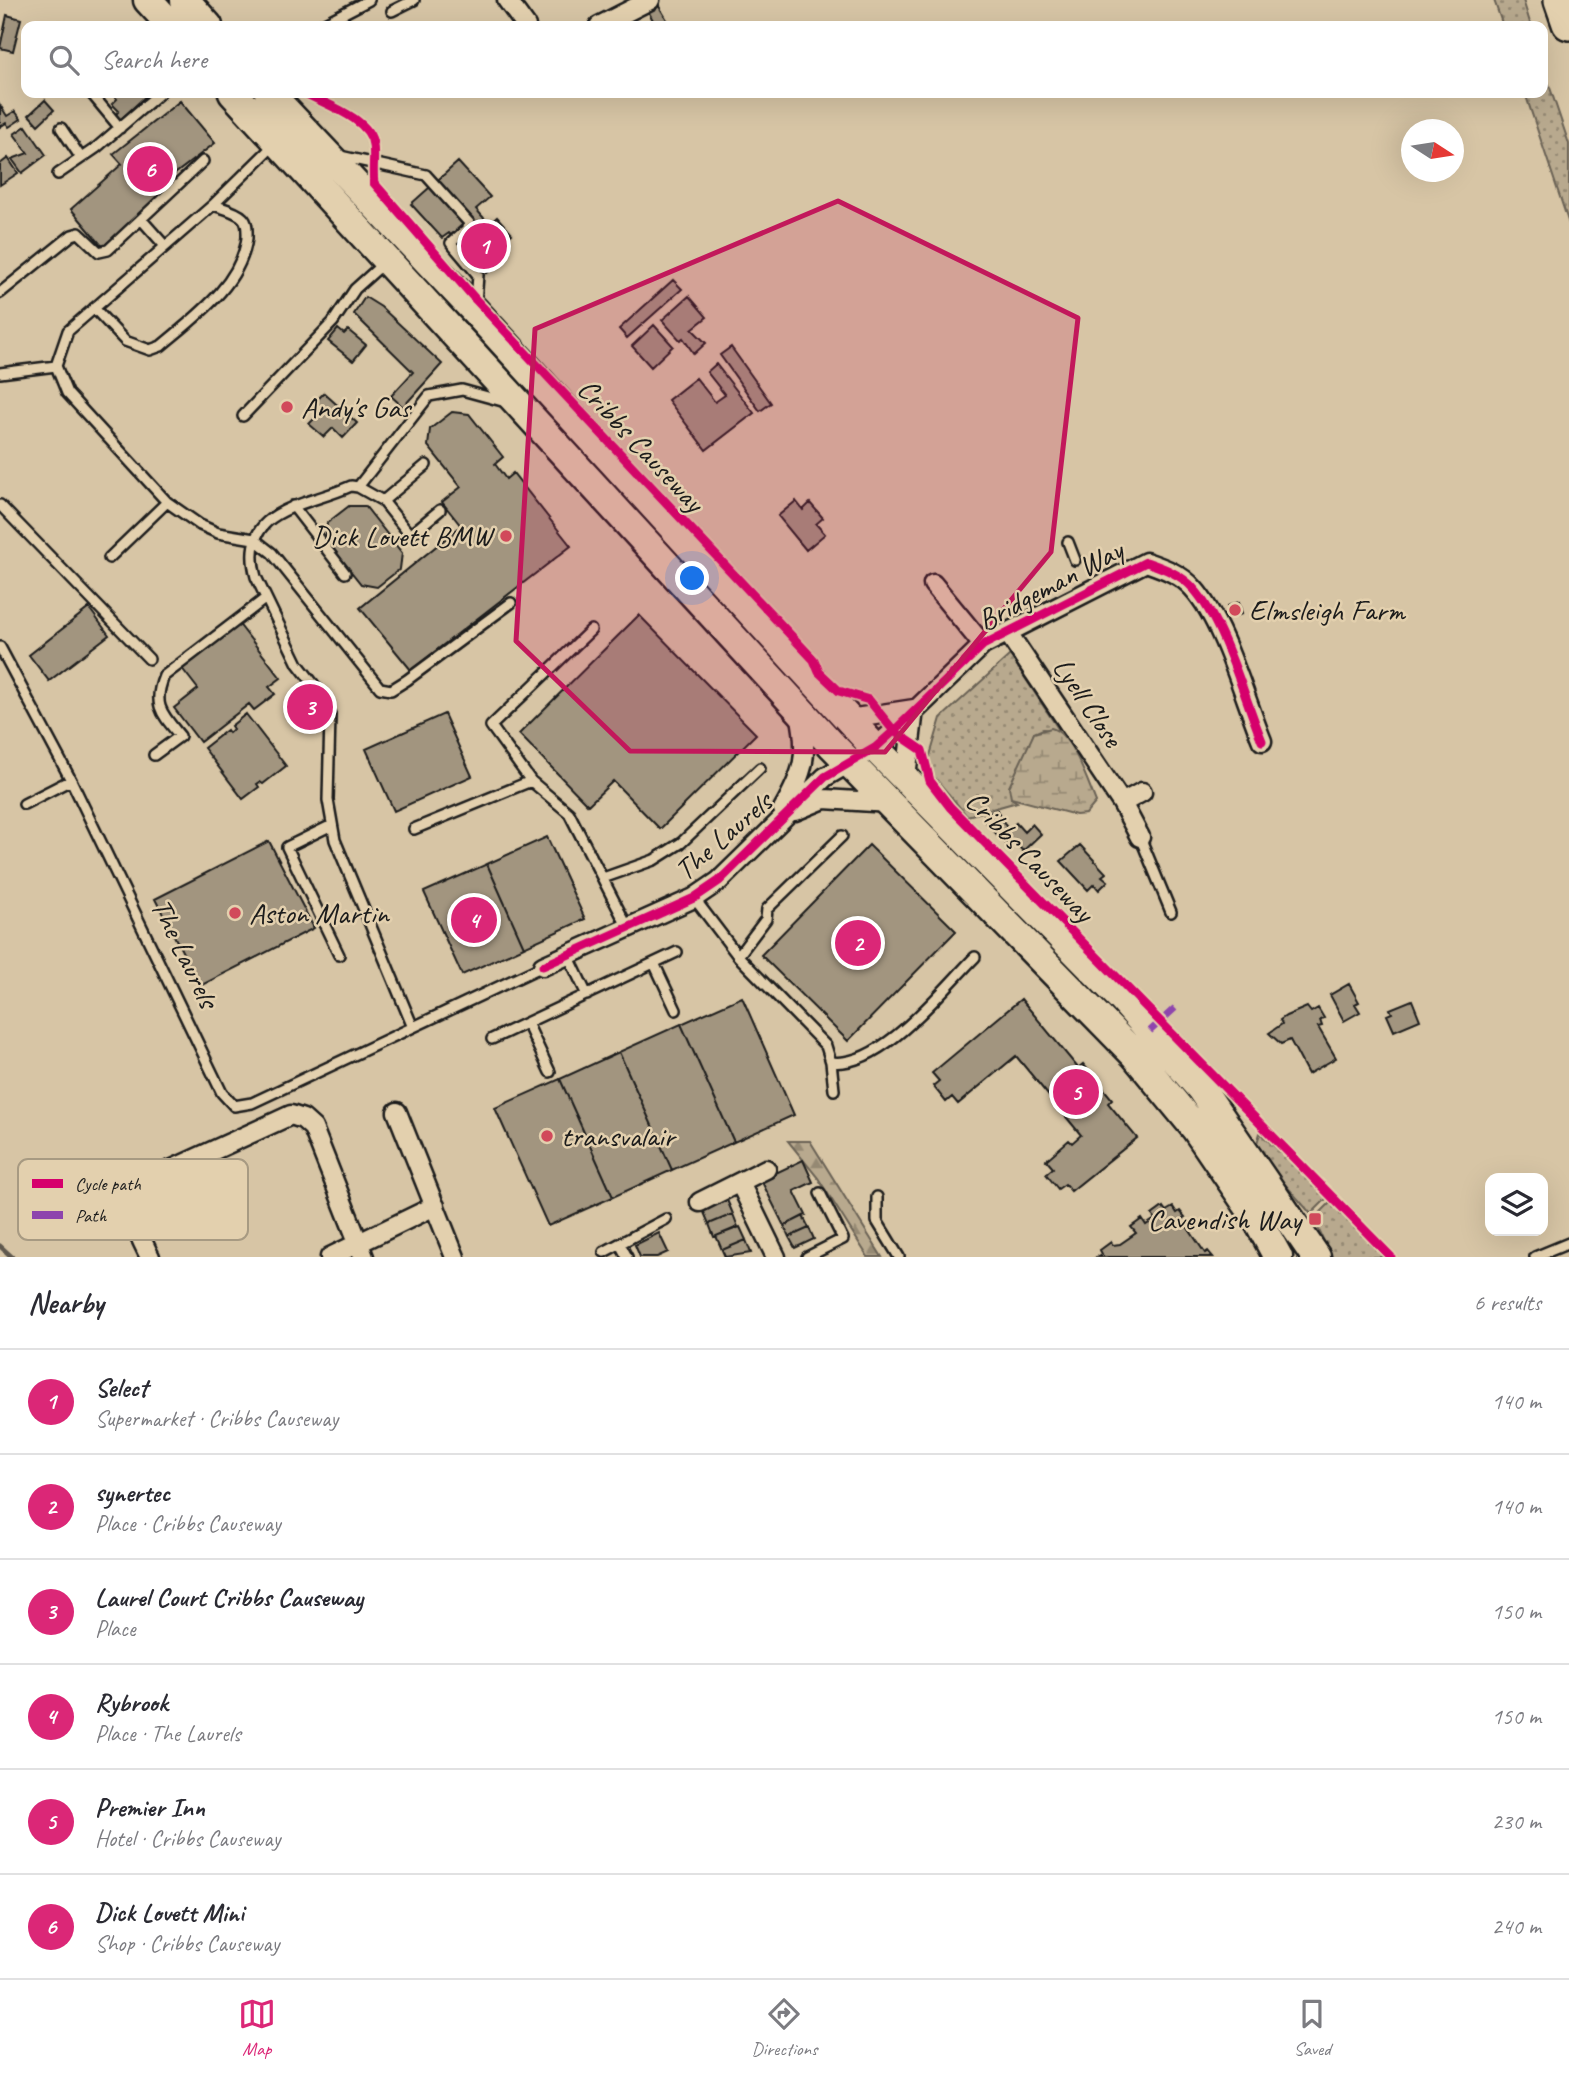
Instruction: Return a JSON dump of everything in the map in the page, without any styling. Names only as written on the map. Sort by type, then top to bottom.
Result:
[{"type":"highway","points":[[1561,0],[1569,23]]},
{"type":"main road","points":[[148,0],[167,21]]},
{"type":"main road","points":[[185,0],[204,21]]},
{"type":"main road","name":"Cribbs Causeway","points":[[238,98],[850,763],[1135,1055],[1203,1139],[1256,1217],[1278,1257]]},
{"type":"main road","name":"Cribbs Causeway","points":[[274,98],[474,310],[875,748],[1123,1000],[1201,1088],[1316,1257]]},
{"type":"street","points":[[507,0],[522,21]]},
{"type":"street","points":[[609,21],[650,0]]},
{"type":"street","name":"Bridgeman Way","points":[[875,748],[984,645],[1086,585],[1146,562],[1170,571],[1192,586],[1211,612],[1262,741]]},
{"type":"street","name":"Bridgeman Way","points":[[933,584],[984,645]]},
{"type":"street","name":"Lyell Close","points":[[1008,633],[1122,803],[1140,836]]},
{"type":"street","name":"The Laurels","points":[[775,824],[800,779],[805,758],[806,741],[799,707]]},
{"type":"street","points":[[849,719],[914,709],[906,777]]},
{"type":"street","name":"The Laurels","points":[[543,966],[694,898],[719,881],[825,777],[875,748]]},
{"type":"street","points":[[1122,803],[1142,792]]},
{"type":"street","name":"The Laurels","points":[[775,824],[799,808],[824,799],[890,803]]},
{"type":"street","points":[[397,1112],[455,1257]]},
{"type":"street","points":[[192,1159],[291,1115],[303,1119],[313,1128],[361,1249]]},
{"type":"street","points":[[700,1202],[766,1169]]},
{"type":"street","points":[[740,1183],[776,1257]]},
{"type":"street","points":[[330,1257],[361,1249],[435,1206]]},
{"type":"street","points":[[142,1240],[150,1257]]},
{"type":"lane","points":[[329,21],[369,0]]},
{"type":"lane","points":[[391,11],[414,0]]},
{"type":"lane","points":[[95,98],[120,128]]},
{"type":"lane","points":[[58,173],[120,128],[154,98]]},
{"type":"lane","points":[[61,128],[81,158]]},
{"type":"lane","points":[[278,141],[213,205],[68,331],[56,366],[67,393],[167,502],[200,526],[218,533],[254,539],[272,553],[332,631],[380,688],[386,691],[458,644],[511,603]]},
{"type":"lane","points":[[328,153],[426,175],[471,225],[451,243],[478,275],[474,310]]},
{"type":"lane","points":[[0,293],[72,235],[79,233],[99,251],[108,250],[203,162]]},
{"type":"lane","points":[[94,308],[125,341],[149,350],[161,346],[216,296],[239,267],[245,248],[247,224],[242,216],[213,205]]},
{"type":"lane","points":[[141,219],[165,246]]},
{"type":"lane","points":[[243,416],[333,322],[355,289],[386,261]]},
{"type":"lane","points":[[0,373],[56,366]]},
{"type":"lane","points":[[358,487],[429,396],[462,390],[522,407]]},
{"type":"lane","points":[[383,501],[426,465]]},
{"type":"lane","points":[[412,1025],[335,840],[327,758],[330,715],[326,700],[298,664],[252,562],[254,539],[276,513],[351,486],[383,501],[410,535],[440,510]]},
{"type":"lane","points":[[109,558],[167,502]]},
{"type":"lane","points":[[0,505],[149,659]]},
{"type":"lane","points":[[293,506],[345,573]]},
{"type":"lane","points":[[1068,542],[1075,560]]},
{"type":"lane","points":[[154,755],[180,736],[161,712],[157,693],[164,676],[266,598]]},
{"type":"lane","points":[[590,630],[491,726],[531,781],[569,813],[628,928]]},
{"type":"lane","name":"The Laurels","points":[[0,647],[71,780],[222,1093],[234,1107],[251,1102],[543,966]]},
{"type":"lane","points":[[603,878],[654,860],[681,843],[760,768]]},
{"type":"lane","points":[[24,804],[71,780]]},
{"type":"lane","points":[[414,830],[531,781]]},
{"type":"lane","points":[[332,825],[288,847],[339,955]]},
{"type":"lane","points":[[737,956],[766,919],[767,909],[842,836]]},
{"type":"lane","name":"Lyell Close","points":[[1140,836],[1171,912]]},
{"type":"lane","points":[[694,898],[737,956],[826,1046],[835,1090]]},
{"type":"lane","points":[[492,1039],[677,952]]},
{"type":"lane","points":[[568,955],[587,995]]},
{"type":"lane","points":[[831,1062],[849,1063],[895,1037],[975,957]]},
{"type":"lane","points":[[654,963],[676,1010]]},
{"type":"lane","points":[[527,1023],[550,1072]]},
{"type":"lane","points":[[807,1257],[843,1239],[820,1193]]},
{"type":"lane","points":[[877,1197],[877,1221],[899,1257]]},
{"type":"lane","points":[[604,1252],[666,1219]]},
{"type":"lane","points":[[1535,1257],[1569,1243]]},
{"type":"lane","points":[[620,1244],[627,1257]]},
{"type":"highlighted area","points":[[838,201],[1078,318],[1051,552],[885,752],[630,751],[516,641],[535,329]]},
{"type":"green space","points":[[1494,0],[1523,0],[1529,21],[1501,21]]},
{"type":"green space","points":[[1548,82],[1569,144],[1569,224],[1527,98],[1548,98]]},
{"type":"green space","points":[[249,98],[262,98],[842,728],[836,734]]},
{"type":"green space","points":[[1010,655],[1059,730],[1043,729],[1034,733],[1011,798],[1017,802],[967,816],[930,772],[929,759],[941,718]]},
{"type":"green space","points":[[1051,728],[1066,739],[1089,783],[1096,802],[1086,814],[1076,815],[1011,798],[1009,787],[1034,733]]},
{"type":"green space","points":[[1260,1133],[1328,1197],[1311,1214],[1255,1150]]},
{"type":"green space","points":[[788,1141],[810,1141],[882,1257],[868,1257],[818,1178]]},
{"type":"green space","points":[[1331,1202],[1385,1257],[1331,1257],[1314,1219]]},
{"type":"building","points":[[657,3],[668,21],[653,21],[647,9]]},
{"type":"building","points":[[7,15],[21,19],[13,51],[0,48]]},
{"type":"building","points":[[144,98],[120,120],[115,115],[119,111],[112,104],[117,99]]},
{"type":"building","points":[[45,100],[54,110],[38,125],[29,115]]},
{"type":"building","points":[[180,101],[215,143],[158,187],[163,193],[103,247],[71,209],[122,164],[113,154]]},
{"type":"building","points":[[0,105],[7,116],[15,111],[21,119],[9,127],[6,123],[0,127]]},
{"type":"building","points":[[26,126],[46,155],[22,173],[12,159],[28,153],[14,134]]},
{"type":"building","points":[[8,158],[18,173],[0,185],[0,164]]},
{"type":"building","points":[[458,162],[490,197],[476,209],[489,224],[463,248],[449,233],[442,238],[411,204]]},
{"type":"building","points":[[497,217],[512,234],[501,244],[507,251],[504,257],[487,273],[463,248]]},
{"type":"building","points":[[673,280],[682,289],[627,338],[619,329]]},
{"type":"building","points":[[689,296],[707,317],[692,329],[706,343],[694,354],[683,338],[680,340],[662,320]]},
{"type":"building","points":[[365,297],[381,307],[442,364],[403,407],[391,396],[413,372],[354,314]]},
{"type":"building","points":[[654,325],[673,346],[651,367],[632,346]]},
{"type":"building","points":[[338,329],[344,334],[348,330],[366,345],[353,361],[328,341]]},
{"type":"building","points":[[731,347],[771,403],[760,411],[720,355]]},
{"type":"building","points":[[716,364],[754,413],[706,450],[668,400],[696,378],[715,402],[725,395],[707,372]]},
{"type":"building","points":[[324,393],[357,423],[343,438],[333,428],[324,437],[309,424],[318,415],[310,407]]},
{"type":"building","name":"Dick Lovett BMW","points":[[452,412],[469,414],[503,457],[495,464],[506,479],[513,473],[571,546],[411,670],[360,608],[461,526],[442,502],[461,487],[428,446],[430,429]]},
{"type":"building","points":[[796,501],[803,510],[810,503],[823,518],[816,524],[825,534],[806,550],[778,516]]},
{"type":"building","points":[[349,506],[365,506],[402,553],[400,569],[377,587],[361,584],[325,539],[327,523]]},
{"type":"building","name":"Elmsleigh Farm","points":[[1239,602],[1242,614],[1231,617],[1228,606]]},
{"type":"building","points":[[89,608],[109,635],[49,681],[29,655]]},
{"type":"building","points":[[639,615],[756,734],[660,829],[613,781],[588,805],[519,734]]},
{"type":"building","points":[[238,623],[281,678],[269,687],[275,694],[254,710],[249,704],[200,742],[174,708],[198,689],[181,667]]},
{"type":"building","points":[[246,714],[286,766],[263,784],[257,784],[259,787],[243,799],[204,748],[227,730],[229,733],[233,729],[231,726]]},
{"type":"building","points":[[444,714],[472,776],[394,811],[366,749]]},
{"type":"building","points":[[997,810],[1008,830],[1016,823],[1024,832],[1032,824],[1041,834],[1023,851],[1013,841],[1008,846],[987,824],[984,815]]},
{"type":"building","points":[[547,837],[585,919],[524,947],[487,864]]},
{"type":"building","name":"Aston Martin","points":[[269,841],[314,928],[200,986],[155,899]]},
{"type":"building","points":[[869,845],[956,931],[848,1041],[761,955]]},
{"type":"building","points":[[1080,845],[1106,873],[1102,876],[1108,881],[1099,890],[1094,884],[1088,890],[1061,861]]},
{"type":"building","points":[[487,864],[524,947],[462,975],[424,892]]},
{"type":"building","points":[[1349,984],[1359,1002],[1355,1004],[1360,1012],[1344,1021],[1330,995]]},
{"type":"building","points":[[742,997],[794,1115],[734,1142],[681,1024]]},
{"type":"building","points":[[1021,999],[1078,1068],[1083,1064],[1112,1099],[1108,1103],[1137,1138],[1071,1191],[1065,1184],[1058,1189],[1046,1174],[1053,1168],[1046,1160],[1069,1140],[1072,1143],[1081,1135],[1016,1056],[958,1104],[952,1097],[946,1102],[933,1086],[939,1081],[932,1073]]},
{"type":"building","points":[[1412,1000],[1420,1020],[1394,1031],[1387,1015],[1392,1013],[1390,1009]]},
{"type":"building","points":[[1307,1007],[1311,1012],[1318,1008],[1324,1018],[1320,1020],[1322,1026],[1318,1027],[1336,1058],[1308,1074],[1290,1040],[1281,1044],[1269,1033],[1282,1024],[1280,1020]]},
{"type":"building","points":[[681,1024],[734,1142],[672,1170],[619,1052]]},
{"type":"building","points":[[619,1052],[672,1170],[613,1197],[560,1079]]},
{"type":"building","name":"transvalair","points":[[560,1079],[613,1197],[548,1226],[495,1108]]},
{"type":"building","points":[[803,1160],[813,1182],[794,1191],[806,1215],[784,1226],[761,1180]]},
{"type":"building","points":[[727,1200],[733,1214],[709,1224],[703,1210]]},
{"type":"building","points":[[1163,1207],[1166,1211],[1173,1207],[1177,1213],[1180,1211],[1185,1217],[1182,1219],[1205,1253],[1208,1251],[1213,1257],[1097,1257],[1102,1254],[1100,1250],[1111,1242],[1113,1245],[1120,1244],[1136,1233],[1131,1227],[1142,1219],[1146,1225],[1155,1219],[1152,1215]]},
{"type":"building","points":[[733,1214],[738,1227],[714,1237],[709,1224]]},
{"type":"building","points":[[803,1216],[809,1228],[789,1237],[784,1226]]},
{"type":"building","points":[[740,1227],[746,1240],[722,1250],[716,1236]]},
{"type":"building","points":[[809,1228],[814,1239],[795,1248],[789,1237]]},
{"type":"building","points":[[659,1233],[668,1252],[657,1257],[640,1257],[635,1245]]},
{"type":"building","points":[[746,1240],[751,1253],[725,1257],[722,1250]]},
{"type":"waterway","points":[[0,1246],[12,1257]]},
{"type":"marked path","points":[[1150,1031],[1175,1008]]},
{"type":"cycle path","points":[[315,98],[346,113],[364,127],[373,145],[374,183],[476,300],[814,660],[819,672],[839,691],[869,700],[894,731],[922,750],[930,781],[950,807],[1391,1257]]},
{"type":"cycle path","points":[[543,966],[694,898],[719,881],[825,777],[875,748],[983,645],[1146,562],[1183,579],[1204,603],[1224,640],[1262,741]]},
{"type":"place","name":"Dick Lovett Mini","points":[[150,169]]},
{"type":"place","name":"Select","points":[[484,246]]},
{"type":"place","name":"Andy's Gas","points":[[287,407]]},
{"type":"place","name":"Dick Lovett BMW","points":[[506,536]]},
{"type":"place","name":"Elmsleigh Farm","points":[[1235,610]]},
{"type":"place","name":"Laurel Court Cribbs Causeway","points":[[310,707]]},
{"type":"place","name":"Aston Martin","points":[[235,913]]},
{"type":"place","name":"Rybrook","points":[[474,920]]},
{"type":"place","name":"synertec","points":[[858,943]]},
{"type":"place","name":"Premier Inn","points":[[1076,1092]]},
{"type":"place","name":"transvalair","points":[[547,1136]]},
{"type":"place","name":"Cavendish Way","points":[[1315,1219]]}]
